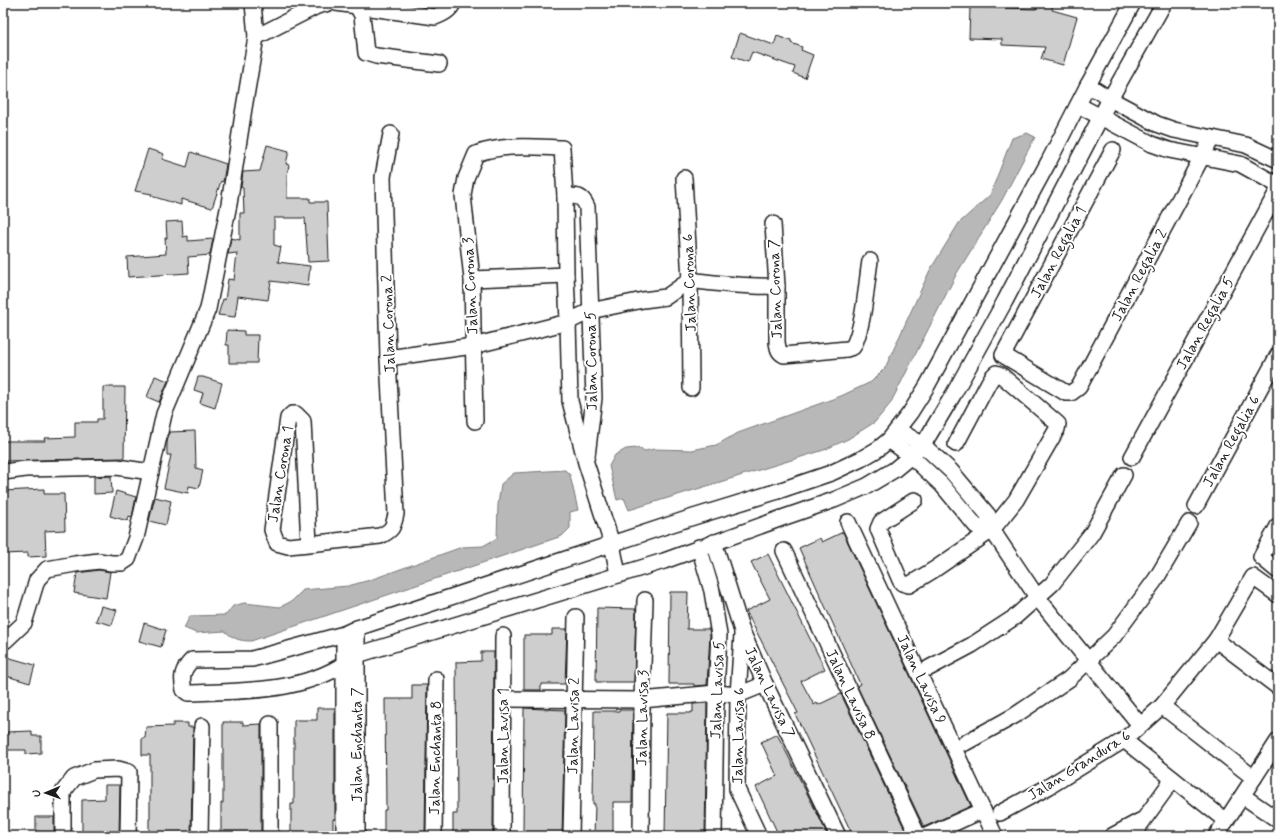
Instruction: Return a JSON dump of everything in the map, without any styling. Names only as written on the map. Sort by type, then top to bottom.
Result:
[{"type":"street","points":[[3,642],[24,623],[37,580],[47,569],[99,561],[122,563],[128,559],[136,538],[164,414],[208,309],[229,204],[256,37],[253,3]]},
{"type":"street","points":[[256,37],[317,6],[329,3]]},
{"type":"street","points":[[336,3],[356,4],[435,17],[443,14],[451,7],[453,3]]},
{"type":"street","points":[[1133,3],[927,386],[893,435],[878,449],[831,473],[687,519],[350,631],[252,658],[192,660],[185,667],[182,681],[184,690],[188,693],[253,691],[298,684],[344,666],[357,655],[664,560],[834,500],[867,486],[894,470],[923,445],[941,417],[1005,301],[1110,100],[1164,3]]},
{"type":"street","points":[[356,4],[362,15],[364,23],[366,53],[376,56],[439,64]]},
{"type":"street","points":[[1088,85],[1110,100],[1157,124],[1174,130],[1246,146],[1278,160]]},
{"type":"street","points":[[1078,105],[1152,144],[1169,150],[1240,164],[1278,185]]},
{"type":"street","name":"Jalan Corona 2","points":[[309,544],[380,536],[389,532],[393,527],[396,514],[388,358],[383,177],[391,134]]},
{"type":"street","name":"Jalan Regalia 2","points":[[1075,391],[1079,387],[1212,138]]},
{"type":"street","name":"Jalan Corona 5","points":[[476,154],[491,149],[517,147],[562,148],[565,196],[570,401],[586,463]]},
{"type":"street","name":"Jalan Regalia 1","points":[[1075,391],[1066,394],[1003,355],[1113,150]]},
{"type":"street","name":"Jalan Corona 3","points":[[475,421],[472,279],[463,195],[466,178],[476,154]]},
{"type":"street","name":"Jalan Corona 6","points":[[684,178],[690,280],[691,388]]},
{"type":"street","name":"Jalan Regalia 5","points":[[1132,457],[1278,190]]},
{"type":"street","name":"Jalan Corona 5","points":[[565,196],[577,196],[581,198],[586,207],[594,398],[586,463]]},
{"type":"street","name":"Jalan Corona 7","points":[[773,224],[777,342],[778,350],[784,355],[847,349],[853,347],[857,339],[870,261]]},
{"type":"street","points":[[472,279],[566,275]]},
{"type":"street","points":[[388,358],[473,346],[568,322],[590,311],[642,300],[666,297],[690,280],[758,287],[776,286]]},
{"type":"street","name":"Jalan Regalia 6","points":[[1196,506],[1278,355]]},
{"type":"street","points":[[915,500],[885,519],[879,526],[878,531],[900,580],[905,584],[912,584],[992,530],[1016,500],[1057,429],[1058,424],[1000,375],[994,374],[956,444]]},
{"type":"street","name":"Jalan Corona 1","points":[[292,414],[296,414],[303,421],[309,544],[288,546],[277,543],[272,530],[288,418],[292,414]]},
{"type":"street","points":[[893,435],[923,445],[951,471],[988,514],[992,530],[1037,597],[1140,725]]},
{"type":"street","points":[[893,435],[911,456],[942,485],[976,526],[992,530]]},
{"type":"street","points":[[586,463],[612,544],[618,574]]},
{"type":"street","points":[[3,472],[26,469],[117,467],[151,472]]},
{"type":"street","points":[[929,668],[972,645],[1015,617],[1052,584],[1092,533],[1124,475]]},
{"type":"street","name":"Jalan Lavisa 9","points":[[848,522],[995,836]]},
{"type":"street","points":[[965,742],[1014,716],[1069,680],[1114,636],[1151,586],[1189,523]]},
{"type":"street","points":[[1278,526],[1261,557],[1278,571]]},
{"type":"street","name":"Jalan Lavisa 7","points":[[714,542],[742,631],[838,836]]},
{"type":"street","name":"Jalan Lavisa 5","points":[[699,547],[712,591],[719,635],[716,693],[714,836]]},
{"type":"street","name":"Jalan Lavisa 8","points":[[784,552],[918,836]]},
{"type":"street","name":"Jalan Grandura 6","points":[[1000,814],[1048,787],[1124,740],[1162,706],[1216,640],[1253,577],[1278,595]]},
{"type":"street","name":"Jalan Lavisa 3","points":[[641,836],[642,700],[645,600]]},
{"type":"street","name":"Jalan Lavisa 2","points":[[571,836],[576,617]]},
{"type":"street","name":"Jalan Enchanta 7","points":[[350,631],[357,655],[357,836]]},
{"type":"street","name":"Jalan Enchanta 7","points":[[344,836],[344,666],[350,631]]},
{"type":"street","name":"Jalan Lavisa 6","points":[[742,631],[738,695],[736,789],[759,836]]},
{"type":"street","name":"Jalan Lavisa 1","points":[[502,836],[503,636]]},
{"type":"street","points":[[1216,640],[1278,687]]},
{"type":"street","name":"Jalan Enchanta 8","points":[[434,836],[436,679]]},
{"type":"street","points":[[503,699],[642,700],[716,693],[738,695],[766,684]]},
{"type":"street","points":[[1162,706],[1254,778]]},
{"type":"street","points":[[270,724],[270,836]]},
{"type":"street","points":[[200,836],[202,726]]},
{"type":"street","points":[[1124,740],[1226,821]]},
{"type":"street","points":[[1216,836],[1278,741]]},
{"type":"street","points":[[63,836],[63,792],[74,778],[94,770],[118,769],[128,772],[128,836]]},
{"type":"street","points":[[1132,836],[1173,779]]},
{"type":"street","points":[[1243,796],[1278,820]]},
{"type":"street","points":[[926,836],[983,810]]},
{"type":"street","points":[[1112,836],[1144,819]]},
{"type":"shaded area","points":[[1027,133],[1035,137],[1002,200],[957,273],[890,404],[875,422],[848,439],[824,450],[629,510],[624,498],[617,500],[609,466],[615,455],[626,449],[637,448],[645,451],[654,449],[692,450],[716,445],[738,433],[841,396],[871,382],[885,368],[930,270],[959,223],[990,195],[1012,138]]},
{"type":"shaded area","points":[[565,470],[570,475],[578,510],[570,512],[570,528],[562,536],[251,641],[237,639],[225,631],[196,633],[184,628],[190,616],[226,615],[233,606],[244,603],[280,607],[292,601],[303,590],[348,586],[370,580],[462,547],[483,546],[497,538],[498,505],[501,484],[514,473]]},
{"type":"building","points":[[1038,3],[1053,3],[1052,10],[1077,17],[1063,65],[1041,59],[1045,47],[1002,45],[1002,39],[969,38],[970,7],[1036,9]]},
{"type":"building","points":[[740,33],[774,45],[777,36],[802,47],[801,50],[813,55],[805,78],[793,73],[795,67],[752,52],[748,62],[732,57]]},
{"type":"building","points":[[267,145],[289,151],[286,164],[289,165],[287,175],[287,198],[310,198],[310,202],[327,202],[329,261],[308,262],[305,218],[274,218],[274,245],[281,247],[278,262],[310,266],[308,286],[271,281],[268,300],[238,296],[235,317],[218,315],[223,299],[225,300],[228,279],[234,280],[237,253],[228,254],[231,238],[240,240],[240,213],[244,213],[243,188],[241,187],[243,172],[260,171]]},
{"type":"building","points":[[148,149],[164,154],[162,159],[187,167],[191,152],[226,164],[223,182],[221,181],[212,208],[181,199],[181,205],[151,196],[152,194],[135,191]]},
{"type":"building","points":[[182,221],[183,237],[188,236],[188,241],[213,239],[210,255],[188,257],[189,273],[128,277],[127,257],[166,254],[166,222]]},
{"type":"building","points":[[227,330],[244,331],[244,335],[258,335],[257,363],[229,363],[229,345],[226,345]]},
{"type":"building","points":[[155,376],[168,381],[159,402],[147,397]]},
{"type":"building","points":[[198,377],[203,377],[222,383],[215,408],[200,403],[203,393],[194,390]]},
{"type":"building","points":[[103,387],[125,387],[124,458],[3,461],[3,441],[45,441],[44,438],[75,437],[75,422],[97,422],[97,419],[103,419]]},
{"type":"building","points":[[195,431],[196,468],[203,470],[199,488],[189,486],[188,493],[164,488],[171,455],[167,455],[169,432]]},
{"type":"building","points":[[111,476],[112,493],[94,494],[94,477]]},
{"type":"building","points":[[44,489],[44,494],[64,494],[65,530],[45,531],[46,556],[28,557],[28,553],[3,554],[3,491]]},
{"type":"building","points":[[116,491],[136,497],[132,517],[129,516],[128,521],[110,516]]},
{"type":"building","points":[[155,497],[171,501],[166,525],[149,521]]},
{"type":"building","points":[[843,532],[971,806],[924,827],[857,686],[860,684],[799,548],[820,538],[822,542]]},
{"type":"building","points":[[768,554],[825,669],[801,681],[814,705],[817,703],[818,705],[841,694],[908,836],[853,836],[795,714],[798,713],[746,611],[770,599],[751,562]]},
{"type":"building","points":[[99,570],[110,572],[106,598],[74,593],[77,573]]},
{"type":"building","points":[[670,592],[688,592],[687,629],[709,629],[710,635],[707,685],[694,686],[694,684],[669,684]]},
{"type":"building","points":[[101,606],[117,610],[112,625],[96,621]]},
{"type":"building","points":[[597,608],[636,609],[634,682],[596,682]]},
{"type":"building","points":[[144,623],[166,630],[161,647],[139,641]]},
{"type":"building","points":[[552,629],[567,629],[565,684],[541,684],[541,690],[524,690],[524,635],[552,635]]},
{"type":"building","points":[[481,652],[494,652],[493,836],[453,836],[453,814],[457,814],[456,662],[481,661]]},
{"type":"building","points":[[7,657],[35,665],[30,683],[3,675],[3,669]]},
{"type":"building","points":[[412,685],[427,685],[425,836],[384,836],[384,810],[386,810],[385,699],[412,699]]},
{"type":"building","points":[[707,703],[705,836],[665,836],[667,713],[691,713],[693,712],[693,704]]},
{"type":"building","points":[[317,708],[335,708],[335,819],[333,819],[333,836],[291,836],[291,804],[294,804],[294,720],[317,720]]},
{"type":"building","points":[[524,708],[565,710],[562,836],[523,836]]},
{"type":"building","points":[[633,710],[632,802],[613,802],[613,836],[594,836],[594,711]]},
{"type":"building","points":[[223,722],[243,722],[243,725],[261,724],[261,836],[221,836],[221,803],[223,803]]},
{"type":"building","points":[[173,723],[188,723],[188,727],[193,727],[191,836],[149,836],[150,755],[142,755],[142,738],[145,738],[146,727],[173,726]]},
{"type":"building","points":[[32,731],[32,736],[41,736],[41,753],[26,754],[26,750],[7,750],[7,732]]},
{"type":"building","points":[[777,734],[828,836],[779,836],[756,787],[777,776],[761,742]]},
{"type":"building","points":[[105,785],[120,785],[119,836],[82,836],[82,800],[105,799]]},
{"type":"building","points":[[36,817],[54,817],[54,836],[36,836]]}]
